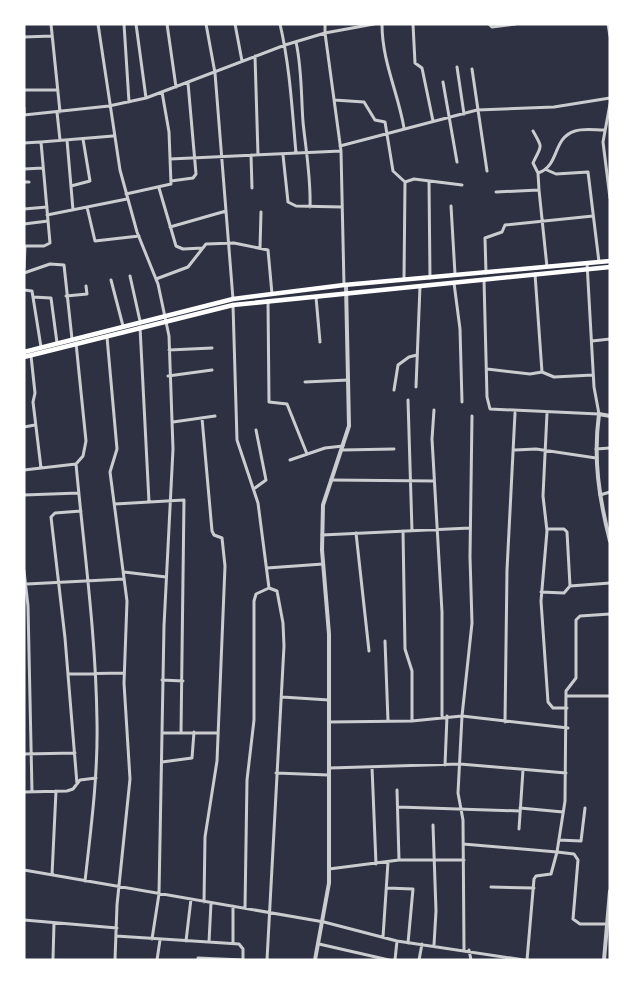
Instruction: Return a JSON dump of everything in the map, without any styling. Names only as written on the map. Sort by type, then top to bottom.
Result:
[{"type":"main road","points":[[24,352],[57,343],[107,335],[167,317],[272,294],[430,278],[484,279],[535,274],[610,261]]},
{"type":"main road","points":[[233,302],[268,301],[420,285],[486,273],[548,267],[610,267]]},
{"type":"main road","points":[[24,357],[123,326],[140,324]]},
{"type":"street","points":[[51,24],[58,90],[60,140]]},
{"type":"street","points":[[98,24],[113,136],[127,199],[167,317],[169,350],[168,376],[173,422],[162,680],[159,894],[152,939]]},
{"type":"street","points":[[124,24],[129,102]]},
{"type":"street","points":[[136,24],[146,98]]},
{"type":"street","points":[[167,24],[176,87]]},
{"type":"street","points":[[206,24],[215,73],[233,302],[237,440],[255,488],[269,588]]},
{"type":"street","points":[[235,24],[242,61]]},
{"type":"street","points":[[280,24],[290,69],[291,117],[297,153]]},
{"type":"street","points":[[315,960],[324,922],[329,869],[329,634],[322,535],[323,505],[350,420],[341,151],[325,24]]},
{"type":"street","points":[[24,108],[24,115],[109,106],[146,98],[296,41],[374,24]]},
{"type":"street","points":[[382,24],[385,61],[401,108],[404,128]]},
{"type":"street","points":[[413,24],[415,63],[422,68],[433,121]]},
{"type":"street","points":[[489,24],[492,27],[515,24]]},
{"type":"street","points":[[608,24],[610,36]]},
{"type":"street","points":[[24,38],[52,36]]},
{"type":"street","points":[[296,41],[303,78],[303,123],[308,153],[310,207]]},
{"type":"street","points":[[255,56],[258,155]]},
{"type":"street","points":[[456,67],[464,114]]},
{"type":"street","points":[[472,69],[487,171]]},
{"type":"street","points":[[171,180],[195,177],[188,82]]},
{"type":"street","points":[[443,82],[457,162]]},
{"type":"street","points":[[24,90],[58,90]]},
{"type":"street","points":[[126,194],[170,185],[170,159],[162,92]]},
{"type":"street","points":[[340,146],[477,110],[554,107],[610,98]]},
{"type":"street","points":[[334,100],[364,102],[375,120],[386,124],[393,171],[405,182],[404,281]]},
{"type":"street","points":[[610,104],[603,142],[610,198]]},
{"type":"street","points":[[604,128],[608,112]]},
{"type":"street","points":[[538,173],[547,170],[567,135],[574,131],[604,128]]},
{"type":"street","points":[[533,131],[541,145],[540,152],[533,163],[538,173],[548,267]]},
{"type":"street","points":[[24,143],[113,136]]},
{"type":"street","points":[[71,186],[90,181],[83,139]]},
{"type":"street","points":[[67,140],[73,210]]},
{"type":"street","points":[[24,470],[76,464],[83,456],[86,441],[66,296],[65,269],[60,263],[24,271],[24,246],[48,245],[50,239],[41,142]]},
{"type":"street","points":[[603,142],[610,142]]},
{"type":"street","points":[[170,159],[341,151]]},
{"type":"street","points":[[283,154],[288,202],[296,206],[342,207]]},
{"type":"street","points":[[251,155],[252,188]]},
{"type":"street","points":[[24,169],[43,168]]},
{"type":"street","points":[[547,170],[556,174],[588,172],[599,262]]},
{"type":"street","points":[[405,182],[409,179],[462,185]]},
{"type":"street","points":[[429,181],[430,278]]},
{"type":"street","points":[[159,188],[176,246],[183,249],[203,248]]},
{"type":"street","points":[[496,192],[539,190]]},
{"type":"street","points":[[47,215],[127,199]]},
{"type":"street","points":[[452,206],[455,279],[461,341],[462,402]]},
{"type":"street","points":[[24,209],[47,207]]},
{"type":"street","points":[[87,207],[95,241],[139,236]]},
{"type":"street","points":[[170,227],[226,211]]},
{"type":"street","points":[[260,248],[261,212]]},
{"type":"street","points":[[486,273],[486,237],[502,232],[507,224],[593,216]]},
{"type":"street","points":[[24,224],[48,221]]},
{"type":"street","points":[[156,279],[188,267],[208,243],[228,243],[260,248],[269,252],[272,294]]},
{"type":"street","points":[[588,266],[593,375],[599,414],[596,458],[599,495],[610,540]]},
{"type":"street","points":[[535,274],[542,372]]},
{"type":"street","points":[[130,276],[140,324],[149,502]]},
{"type":"street","points":[[484,279],[486,369],[490,409],[610,416]]},
{"type":"street","points":[[111,280],[123,326]]},
{"type":"street","points":[[416,387],[420,285]]},
{"type":"street","points":[[66,296],[87,294],[86,286]]},
{"type":"street","points":[[24,290],[32,291],[41,348]]},
{"type":"street","points":[[316,295],[320,342]]},
{"type":"street","points":[[33,297],[51,298],[57,343]]},
{"type":"street","points":[[268,301],[269,402],[287,404],[307,453]]},
{"type":"street","points":[[107,335],[117,449],[110,472],[124,572],[128,624],[124,672],[130,779],[115,960]]},
{"type":"street","points":[[592,341],[610,339]]},
{"type":"street","points":[[169,350],[212,348]]},
{"type":"street","points":[[394,390],[398,364],[417,355]]},
{"type":"street","points":[[31,356],[35,425],[41,468]]},
{"type":"street","points":[[486,369],[530,374],[542,372],[554,376],[593,375]]},
{"type":"street","points":[[168,376],[212,370]]},
{"type":"street","points":[[305,382],[349,380]]},
{"type":"street","points":[[408,400],[412,531]]},
{"type":"street","points":[[434,410],[432,439],[439,530],[445,765]]},
{"type":"street","points":[[505,723],[507,570],[515,450],[515,412]]},
{"type":"street","points":[[548,413],[543,496],[547,529],[541,592],[548,702],[553,708],[567,708]]},
{"type":"street","points":[[173,422],[215,416]]},
{"type":"street","points":[[464,950],[464,860],[460,808],[460,764],[462,716],[472,623],[470,528],[472,416]]},
{"type":"street","points":[[202,418],[212,531],[214,535],[222,538],[225,566],[218,733],[205,837],[204,902]]},
{"type":"street","points":[[24,427],[35,425]]},
{"type":"street","points":[[255,488],[266,480],[256,430]]},
{"type":"street","points":[[290,460],[307,453],[342,448],[394,449]]},
{"type":"street","points":[[596,449],[610,448]]},
{"type":"street","points":[[515,450],[546,451],[596,458]]},
{"type":"street","points":[[76,464],[95,674],[96,778],[85,881]]},
{"type":"street","points":[[331,480],[435,481]]},
{"type":"street","points":[[599,495],[610,492]]},
{"type":"street","points":[[24,495],[79,493]]},
{"type":"street","points":[[115,504],[184,500],[181,733]]},
{"type":"street","points":[[77,784],[51,517],[55,513],[81,511]]},
{"type":"street","points":[[604,518],[610,517]]},
{"type":"street","points":[[322,535],[470,528]]},
{"type":"street","points":[[541,592],[564,593],[570,586],[566,530],[547,529]]},
{"type":"street","points":[[403,531],[405,649],[412,672],[412,721]]},
{"type":"street","points":[[356,533],[369,651]]},
{"type":"street","points":[[267,568],[324,564]]},
{"type":"street","points":[[24,571],[27,584],[29,754],[32,792]]},
{"type":"street","points":[[124,572],[166,577]]},
{"type":"street","points":[[27,584],[124,579]]},
{"type":"street","points":[[570,586],[610,583]]},
{"type":"street","points":[[245,908],[247,780],[254,720],[254,602],[256,594],[269,588],[277,591],[283,623],[282,698],[267,960]]},
{"type":"street","points":[[24,870],[324,922],[408,943],[526,960],[536,876],[551,874],[559,840],[566,773],[568,728],[566,696],[567,688],[574,683],[576,678],[577,618],[610,614]]},
{"type":"street","points":[[385,641],[388,721]]},
{"type":"street","points":[[68,674],[124,672]]},
{"type":"street","points":[[162,680],[183,681]]},
{"type":"street","points":[[566,696],[610,696]]},
{"type":"street","points":[[282,698],[329,700]]},
{"type":"street","points":[[329,722],[412,721],[462,716],[505,723],[568,728]]},
{"type":"street","points":[[162,762],[192,758],[194,732]]},
{"type":"street","points":[[163,733],[218,733]]},
{"type":"street","points":[[24,754],[75,753]]},
{"type":"street","points":[[330,768],[460,764],[566,773]]},
{"type":"street","points":[[372,767],[376,864]]},
{"type":"street","points":[[519,829],[524,770]]},
{"type":"street","points":[[276,773],[330,775]]},
{"type":"street","points":[[24,792],[67,791],[84,778],[96,778]]},
{"type":"street","points":[[397,790],[399,860]]},
{"type":"street","points":[[52,875],[56,791]]},
{"type":"street","points":[[398,807],[563,812]]},
{"type":"street","points":[[559,840],[581,841],[585,808]]},
{"type":"street","points":[[433,825],[436,924],[434,945]]},
{"type":"street","points":[[463,844],[574,854],[579,860],[573,920],[580,924],[607,924]]},
{"type":"street","points":[[329,869],[399,860],[434,858],[464,860]]},
{"type":"street","points":[[383,937],[388,862]]},
{"type":"street","points":[[491,887],[534,888]]},
{"type":"street","points":[[387,888],[413,889],[408,943]]},
{"type":"street","points":[[604,960],[610,891]]},
{"type":"street","points":[[186,941],[191,900]]},
{"type":"street","points":[[209,942],[211,903]]},
{"type":"street","points":[[233,905],[233,943]]},
{"type":"street","points":[[24,920],[117,928]]},
{"type":"street","points":[[53,959],[54,922]]},
{"type":"street","points":[[116,936],[242,945],[243,960],[198,958]]},
{"type":"street","points":[[157,960],[160,940]]},
{"type":"street","points":[[395,960],[397,941]]},
{"type":"street","points":[[319,944],[389,960]]},
{"type":"street","points":[[419,960],[422,944]]},
{"type":"street","points":[[469,950],[471,960]]}]
